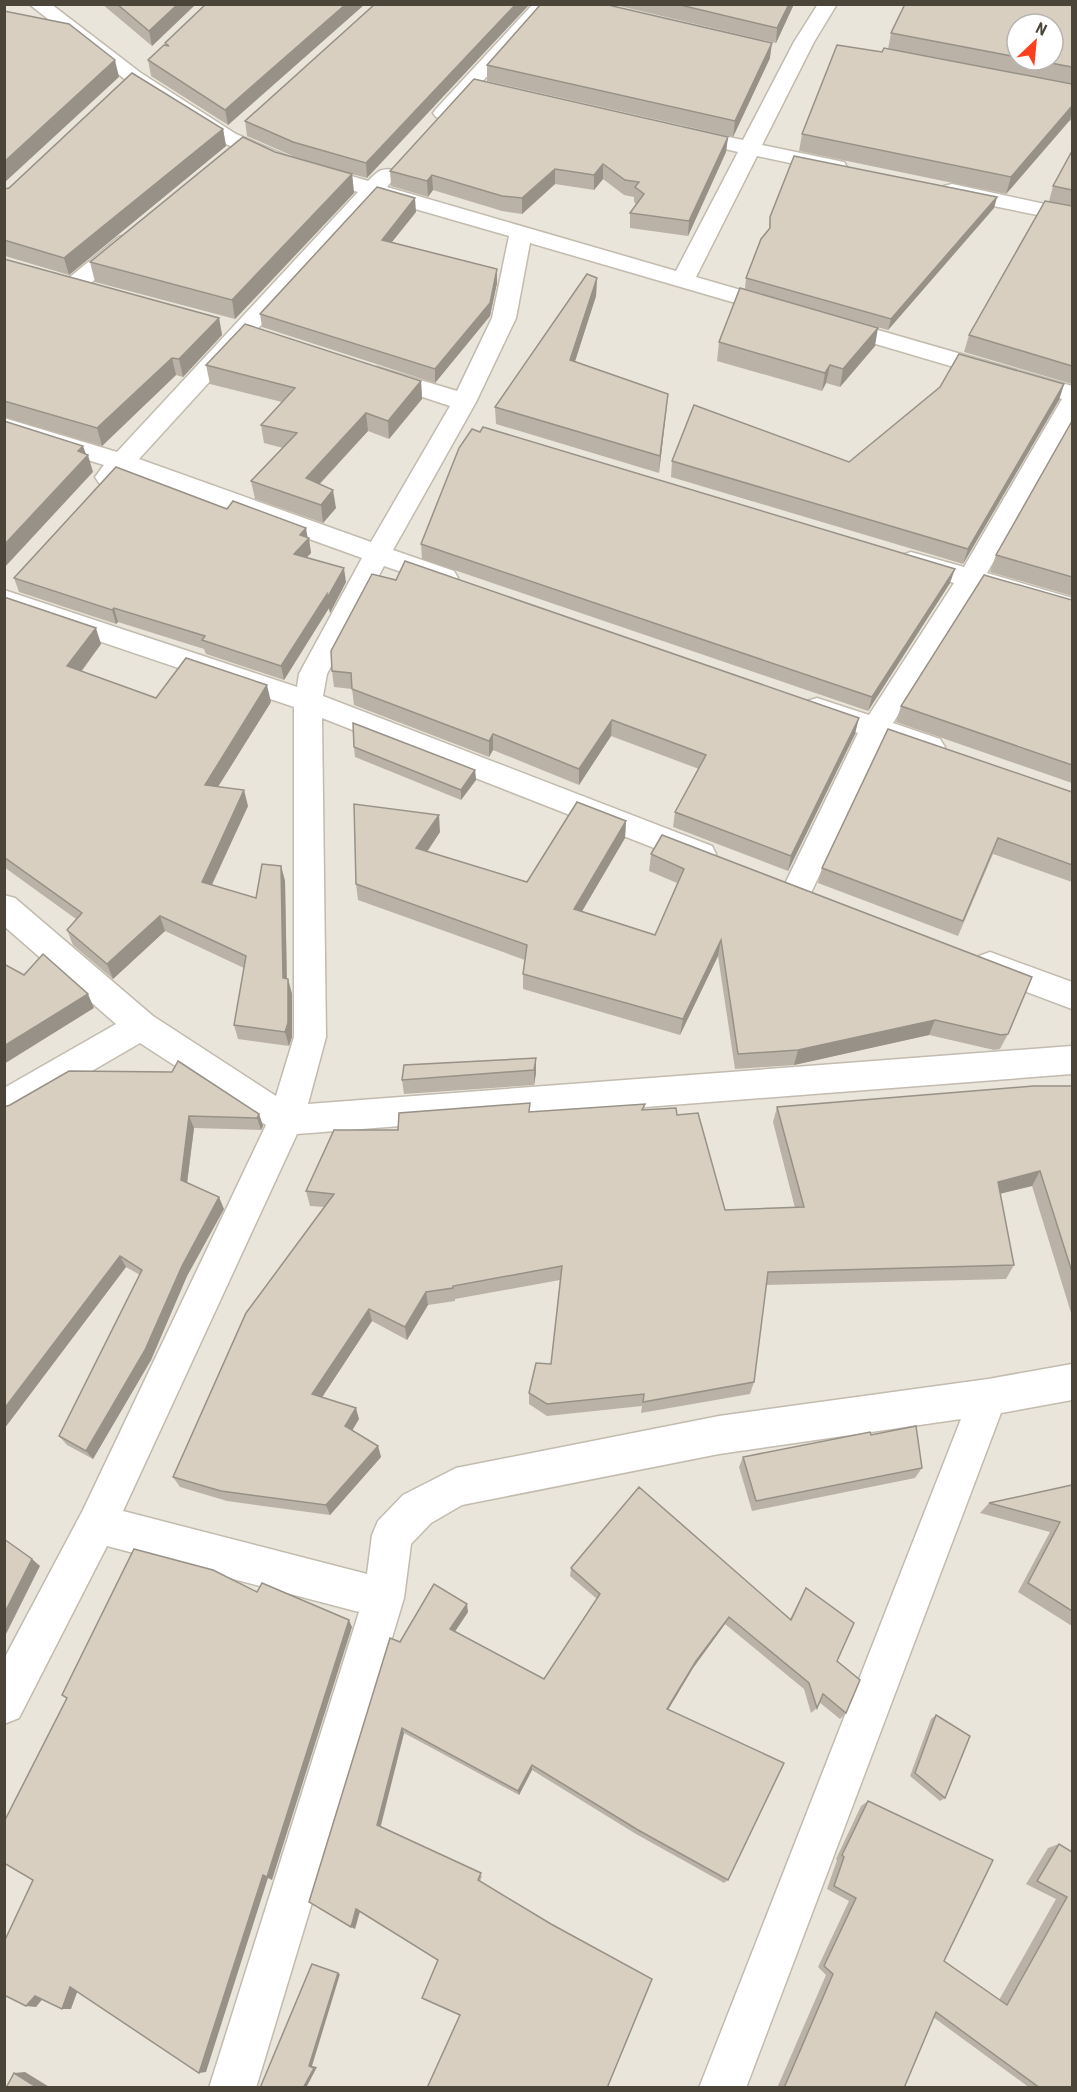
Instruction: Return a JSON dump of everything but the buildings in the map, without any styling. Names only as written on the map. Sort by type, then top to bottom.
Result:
[{"type":"street","points":[[38,4],[233,148],[1072,394]]},
{"type":"street","points":[[429,129],[544,4]]},
{"type":"street","points":[[683,280],[801,49],[828,4]]},
{"type":"street","points":[[774,51],[828,46]]},
{"type":"street","points":[[117,93],[152,61]]},
{"type":"street","points":[[469,85],[493,91]]},
{"type":"street","points":[[233,148],[247,122]]},
{"type":"street","points":[[668,130],[854,171]]},
{"type":"street","points":[[90,496],[121,462],[231,328],[397,163]]},
{"type":"street","points":[[934,187],[1072,216]]},
{"type":"street","points":[[74,286],[145,227]]},
{"type":"street","points":[[4,1704],[97,1524],[286,1120],[310,1037],[308,701],[313,674],[377,555],[464,418],[504,318],[521,233]]},
{"type":"street","points":[[231,328],[264,338]]},
{"type":"street","points":[[353,366],[464,418]]},
{"type":"street","points":[[796,890],[875,728],[970,578],[1072,403]]},
{"type":"street","points":[[4,426],[121,462],[468,586]]},
{"type":"street","points":[[892,555],[1072,607]]},
{"type":"street","points":[[7,589],[308,701],[730,865]]},
{"type":"street","points":[[795,700],[952,754]]},
{"type":"street","points":[[4,907],[141,1026],[286,1120],[1072,1060]]},
{"type":"street","points":[[962,954],[1072,996]]},
{"type":"street","points":[[4,1105],[141,1026]]},
{"type":"street","points":[[232,2088],[384,1598],[392,1535],[417,1509],[456,1487],[719,1435],[988,1397],[1072,1382]]},
{"type":"street","points":[[722,2088],[988,1397]]},
{"type":"street","points":[[97,1524],[384,1598]]},
{"type":"shaded area","points":[[5,5],[1072,5],[1072,2087],[5,2087]]}]
